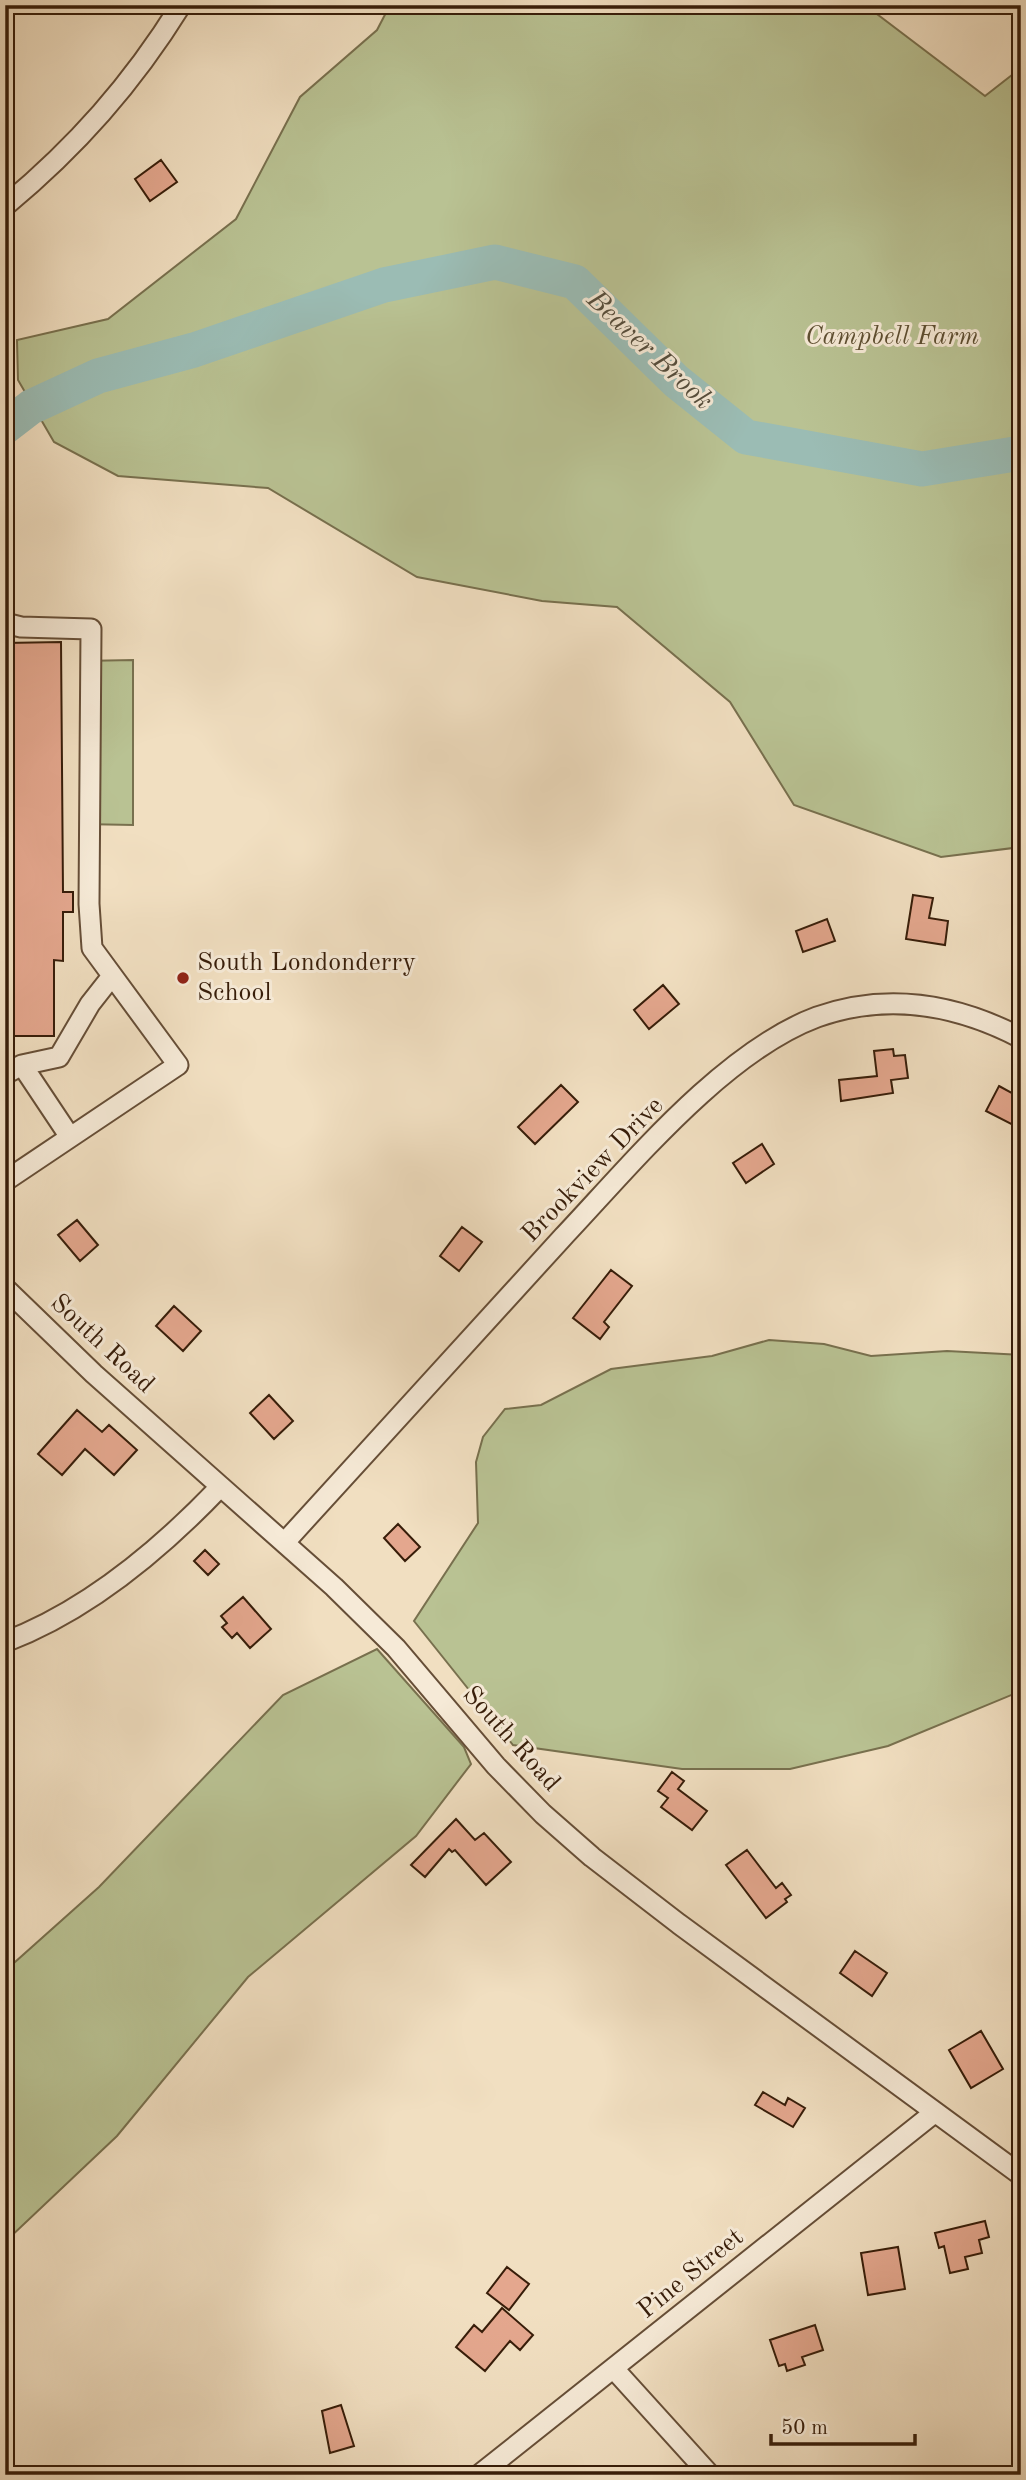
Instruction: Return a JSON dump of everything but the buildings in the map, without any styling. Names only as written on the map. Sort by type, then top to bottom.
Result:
[{"type":"street","points":[[5,206],[89,130],[146,61],[181,5]]},
{"type":"street","points":[[5,623],[21,627],[91,629],[89,904],[92,948],[178,1065],[5,1181]]},
{"type":"street","points":[[71,1137],[51,1108],[13,1070],[59,1057],[90,1004],[112,975]]},
{"type":"street","name":"Brookview Drive","points":[[285,1542],[636,1161],[721,1078],[775,1038],[837,1011],[903,1002],[947,1008],[990,1022],[1021,1038]]},
{"type":"street","name":"South Road","points":[[5,1288],[94,1374],[219,1487],[285,1542],[396,1648],[496,1766],[542,1814],[592,1857],[679,1924],[1021,2175]]},
{"type":"street","points":[[5,1642],[83,1601],[135,1565],[192,1516],[219,1487]]},
{"type":"street","name":"Pine Street","points":[[479,2475],[934,2113]]},
{"type":"street","points":[[614,2369],[710,2475]]},
{"type":"green space","name":"Campbell Farm","points":[[390,5],[865,5],[985,96],[1021,68],[1021,847],[941,857],[794,805],[730,702],[617,607],[542,601],[417,577],[268,488],[118,476],[54,442],[18,380],[17,340],[108,319],[236,219],[300,97],[377,30]]},
{"type":"green space","points":[[133,660],[133,825],[82,824],[82,661]]},
{"type":"green space","points":[[769,1340],[824,1344],[871,1356],[947,1351],[1021,1355],[1021,1691],[888,1746],[790,1769],[682,1769],[513,1745],[414,1621],[478,1523],[476,1462],[483,1437],[505,1409],[541,1405],[611,1369],[712,1356]]},
{"type":"green space","points":[[377,1649],[464,1747],[471,1764],[416,1836],[248,1977],[117,2136],[5,2242],[5,1971],[99,1887],[283,1695]]},
{"type":"waterway","name":"Beaver Brook","points":[[5,427],[31,407],[98,376],[194,350],[384,285],[495,262],[575,282],[676,381],[746,437],[922,469],[1021,453]]},
{"type":"place","name":"South Londonderry School","points":[[183,978]]}]
